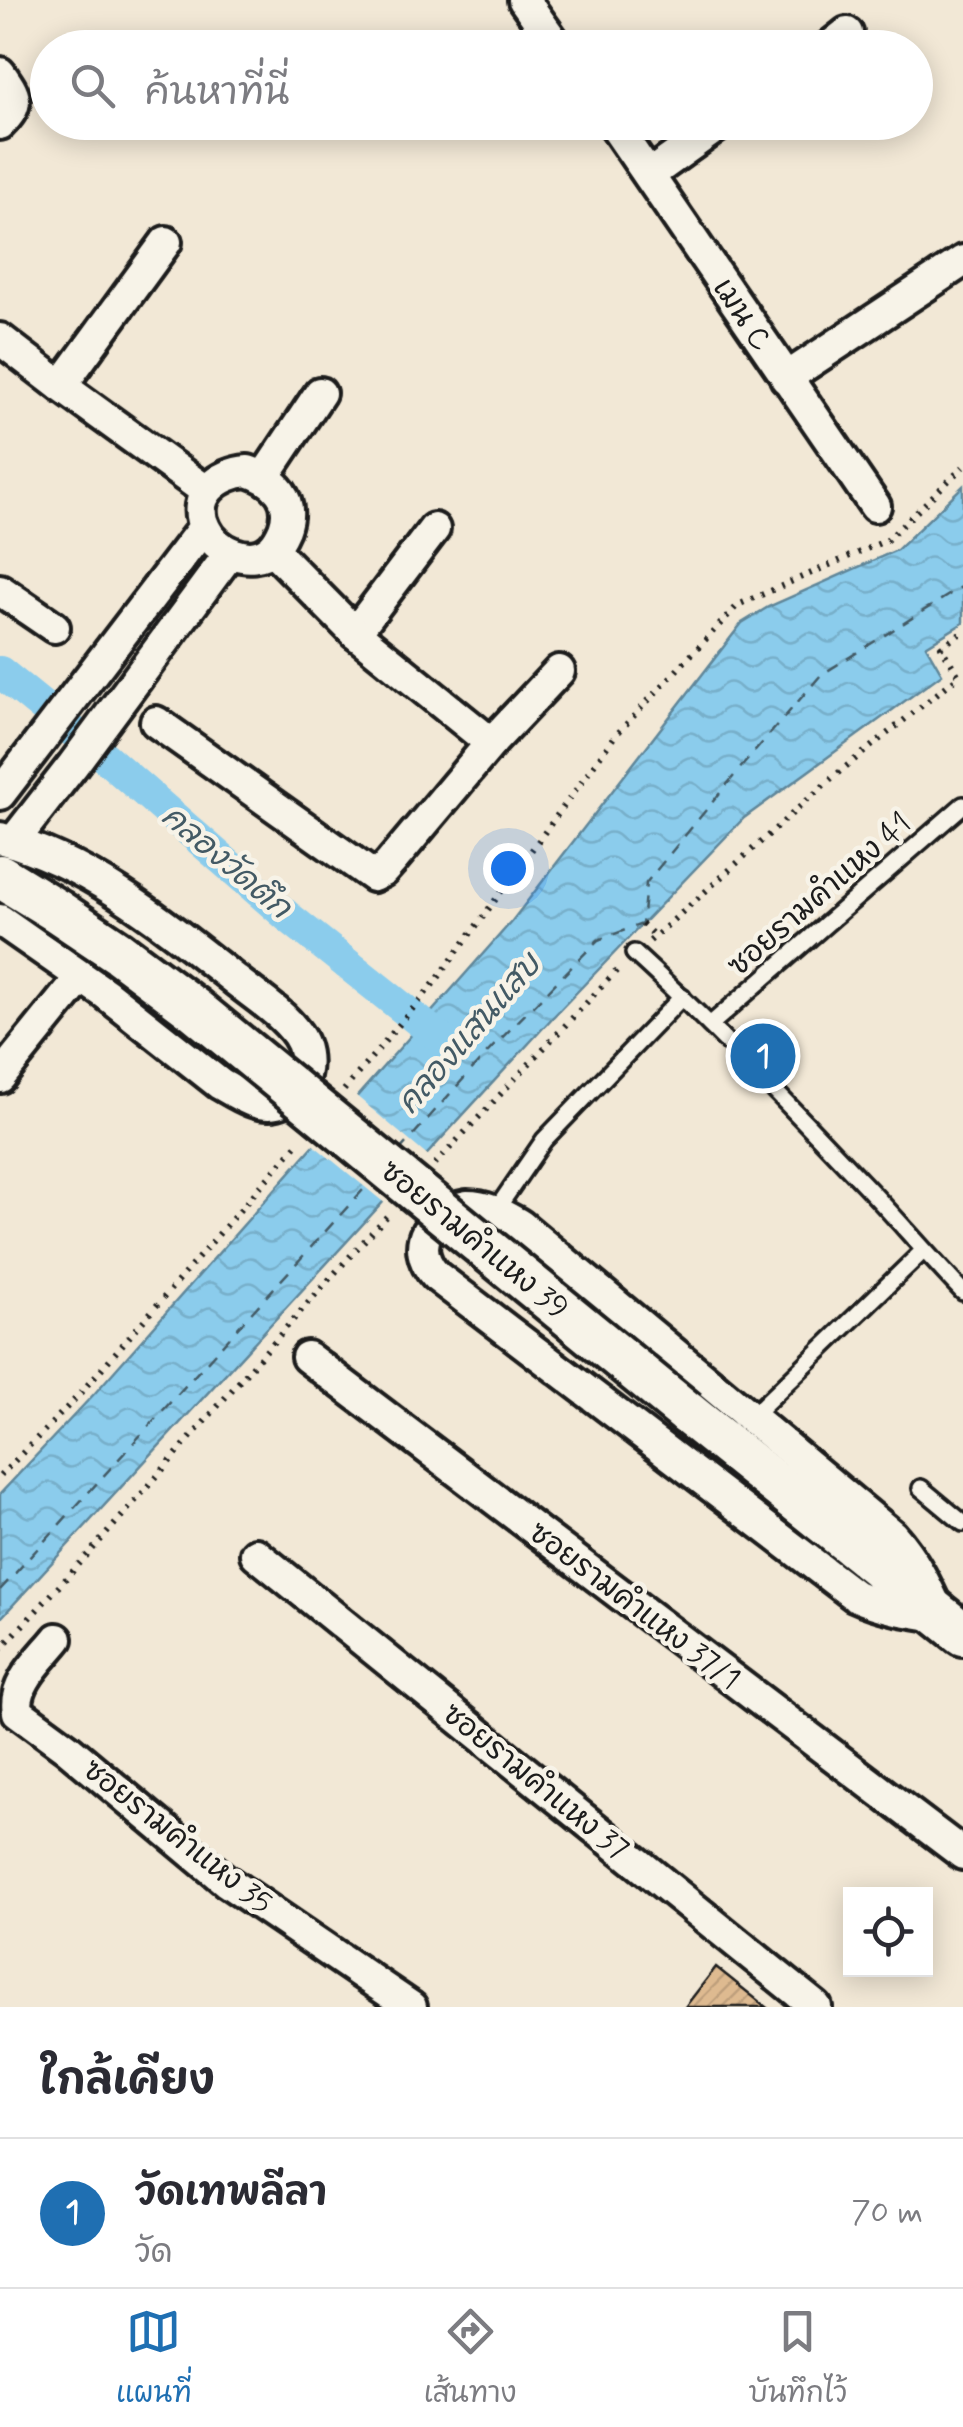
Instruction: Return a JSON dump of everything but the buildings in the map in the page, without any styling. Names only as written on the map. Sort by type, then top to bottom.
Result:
[{"type":"main road","name":"ซอยรามคำแหง 39","points":[[4,852],[57,911],[208,1020],[952,1625]]},
{"type":"street","points":[[524,0],[545,30]]},
{"type":"street","points":[[0,73],[13,91],[14,108],[0,124]]},
{"type":"street","name":"เมน C","points":[[625,140],[874,506]]},
{"type":"street","points":[[650,174],[697,140]]},
{"type":"street","points":[[61,386],[166,242]]},
{"type":"street","points":[[786,378],[963,261]]},
{"type":"street","points":[[0,339],[206,490]]},
{"type":"street","points":[[264,476],[320,393]]},
{"type":"street","points":[[236,472],[264,476],[277,486],[287,505],[282,536],[260,556],[230,553],[204,527],[202,508],[206,490],[223,476],[236,472]]},
{"type":"street","points":[[0,794],[204,527]]},
{"type":"street","points":[[355,633],[434,529]]},
{"type":"street","points":[[272,549],[355,633],[490,744]]},
{"type":"street","points":[[4,852],[230,553]]},
{"type":"street","points":[[0,590],[54,627]]},
{"type":"street","points":[[95,668],[127,692]]},
{"type":"street","points":[[156,722],[372,876],[391,862],[490,744],[559,671]]},
{"type":"street","points":[[0,920],[82,977],[220,1084],[258,1103],[276,1103],[290,1096],[301,1083],[307,1068],[300,1037],[192,946],[98,880],[56,859],[4,852]]},
{"type":"street","points":[[0,1077],[82,977]]},
{"type":"street","name":"ซอยรามคำแหง 39","points":[[480,1206],[496,1210],[556,1253],[892,1535],[909,1554],[952,1625],[876,1605],[854,1595],[436,1276],[423,1258],[422,1246],[441,1215],[453,1208],[480,1206]]},
{"type":"street","name":"ซอยรามคำแหง 37/1","points":[[307,1357],[963,1854]]},
{"type":"street","name":"ซอยรามคำแหง 37","points":[[256,1554],[816,2007]]},
{"type":"street","name":"ซอยรามคำแหง 35","points":[[56,1638],[20,1687],[18,1712],[226,1881],[411,2007]]},
{"type":"lane","name":"ซอยรามคำแหง 41","points":[[710,1025],[962,807]]},
{"type":"lane","points":[[634,953],[710,1025],[963,1292]]},
{"type":"lane","points":[[496,1210],[544,1140],[682,997]]},
{"type":"lane","points":[[751,1417],[922,1251]]},
{"type":"lane","points":[[920,1488],[963,1522]]},
{"type":"path","points":[[343,1092],[436,980],[615,736],[738,605],[887,540],[963,467]]},
{"type":"path","points":[[435,1164],[634,953],[834,777],[959,676],[941,647],[963,632]]},
{"type":"path","points":[[642,924],[656,937]]},
{"type":"path","points":[[0,1476],[76,1398],[305,1136]]},
{"type":"path","points":[[0,1649],[72,1574],[396,1205]]},
{"type":"water","name":"คลองแสนแสบ","points":[[963,486],[963,623],[926,646],[942,674],[744,818],[554,1016],[0,1619],[0,1494],[95,1393],[512,921],[742,623],[768,607],[897,550]]},
{"type":"pier","points":[[354,1094],[430,1158],[387,1205],[311,1143]]},
{"type":"waterway","name":"คลองวัดตึก","points":[[0,672],[107,759],[287,916],[454,1049]]},
{"type":"ferry route","points":[[398,1152],[484,1056],[598,940],[642,924],[646,883],[821,675],[963,586]]},
{"type":"ferry route","points":[[0,1590],[372,1180]]},
{"type":"place","name":"วัดเทพลีลา","points":[[763,1056]]}]
